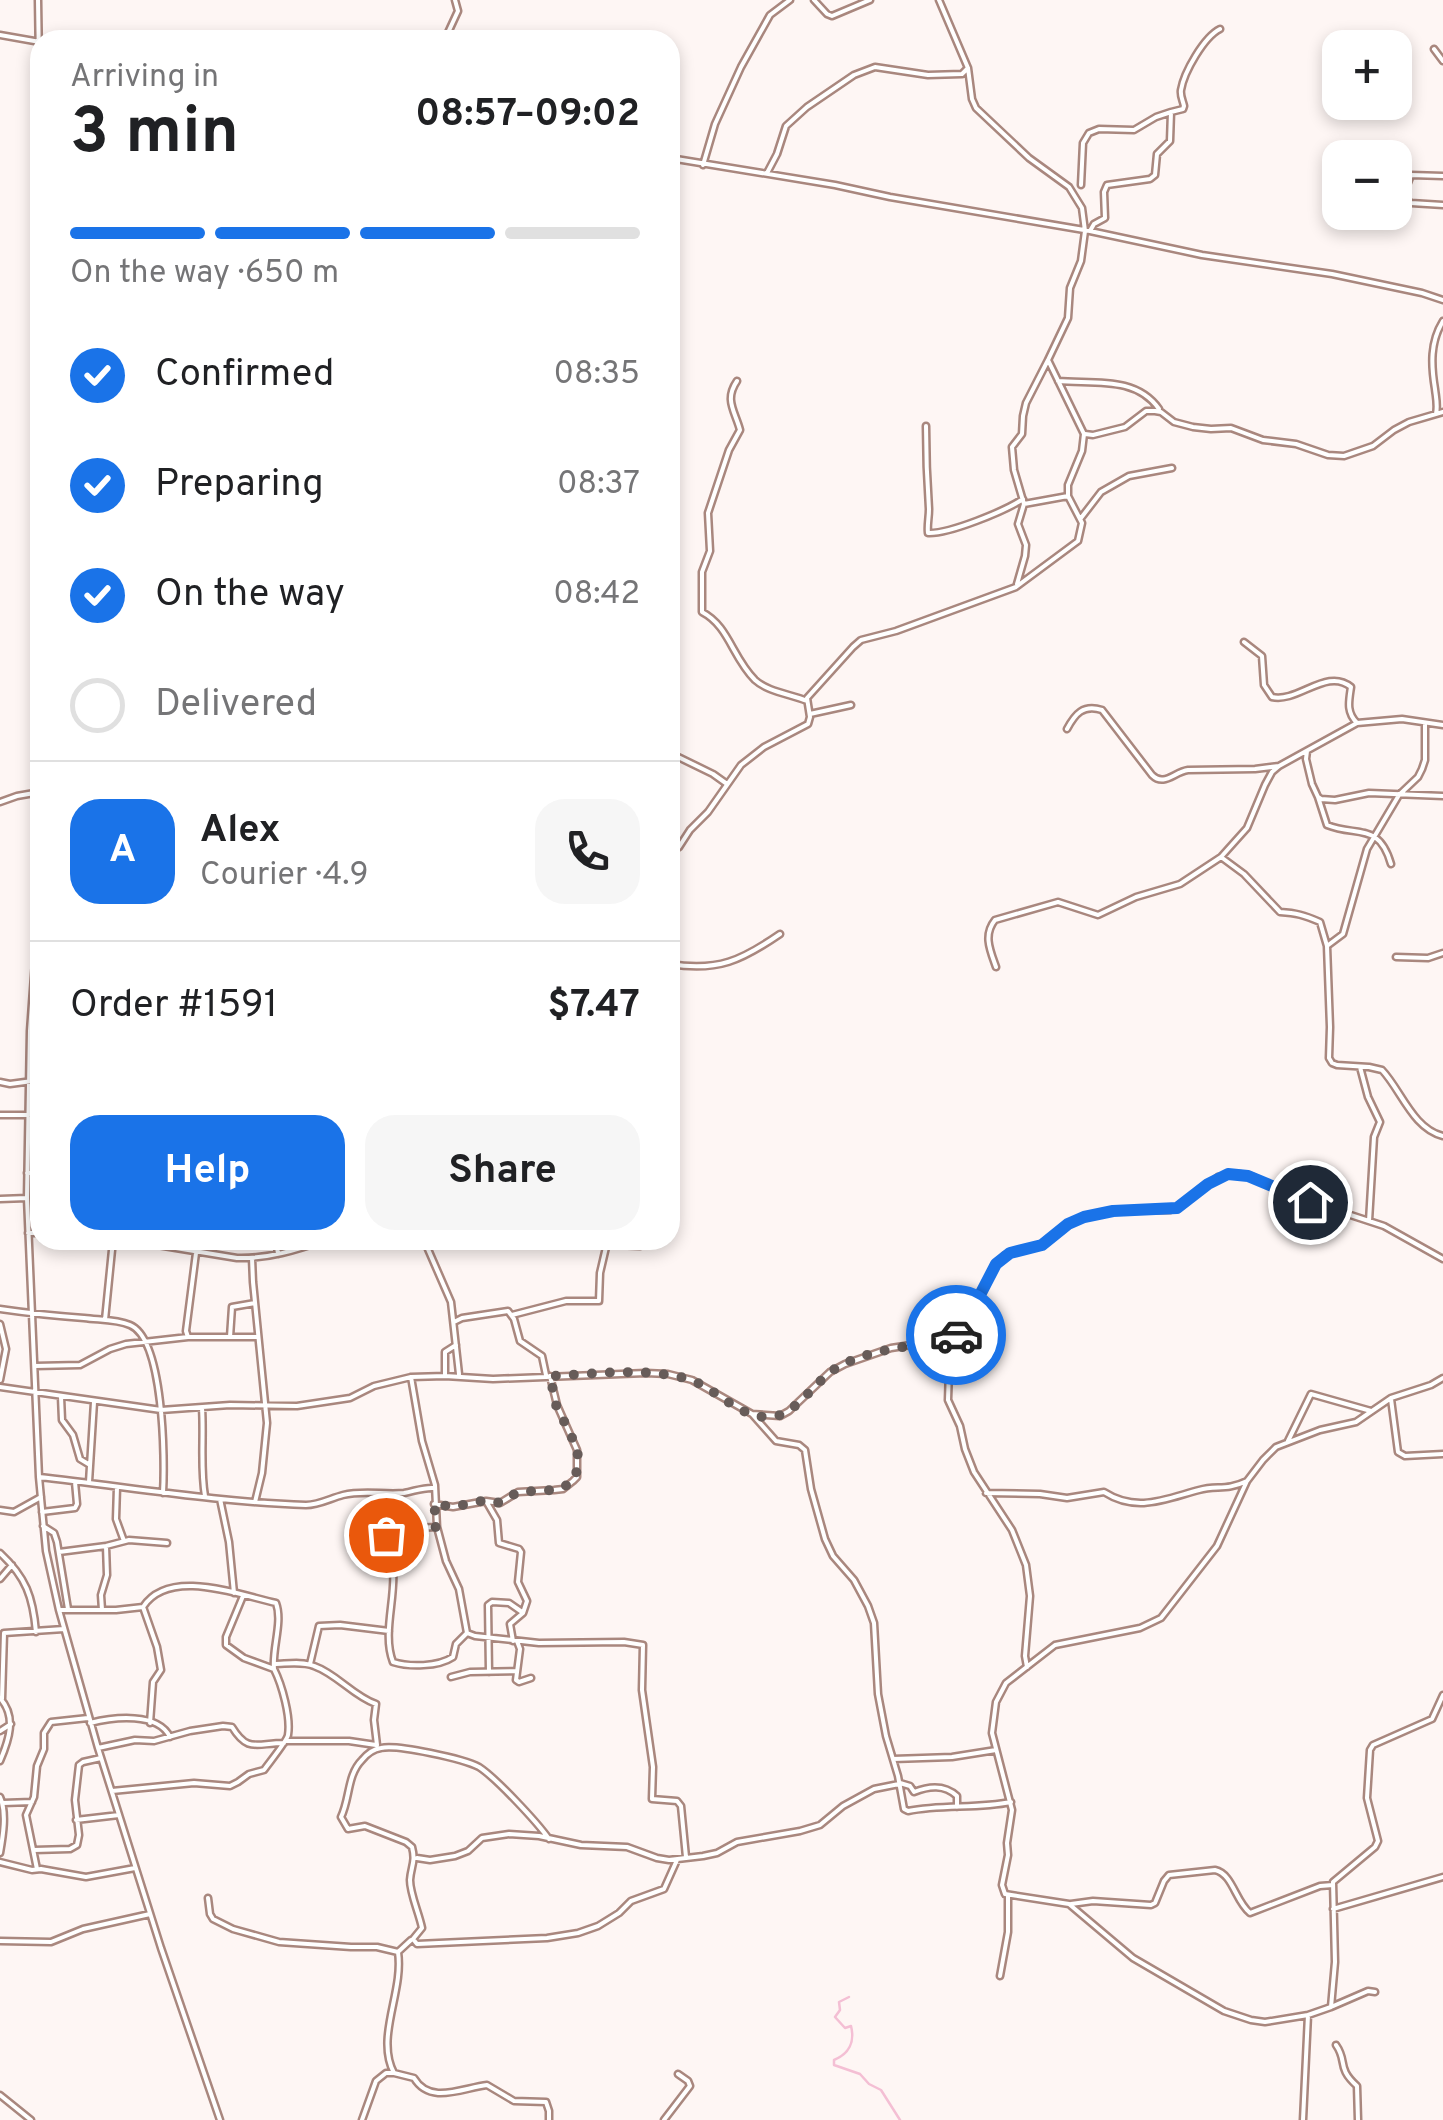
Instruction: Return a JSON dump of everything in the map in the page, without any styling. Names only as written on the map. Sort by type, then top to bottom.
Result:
[{"type":"street","points":[[38,0],[39,30]]},
{"type":"street","points":[[449,30],[458,11],[456,0]]},
{"type":"street","points":[[703,165],[714,124],[741,67],[770,15],[790,0]]},
{"type":"street","points":[[814,0],[832,16],[870,0]]},
{"type":"street","points":[[938,0],[968,68],[972,99],[978,111],[1029,158],[1070,187],[1082,208],[1087,231],[1070,288],[1068,318],[1026,403],[1022,434],[1012,446],[1014,470],[1024,502],[1018,521],[1026,551],[1016,587]]},
{"type":"street","points":[[1081,185],[1083,143],[1090,133],[1134,130],[1156,117],[1184,108],[1181,92],[1195,58],[1211,34],[1220,29]]},
{"type":"street","points":[[0,35],[30,40]]},
{"type":"street","points":[[1434,49],[1443,61]]},
{"type":"street","points":[[767,173],[792,119],[854,75],[875,67],[938,75],[962,74],[968,68]]},
{"type":"street","points":[[1087,231],[1106,218],[1106,186],[1150,179],[1154,175],[1157,154],[1170,142],[1172,112]]},
{"type":"street","points":[[680,160],[1222,258],[1332,274],[1443,300]]},
{"type":"street","points":[[1412,174],[1443,176]]},
{"type":"street","points":[[1412,203],[1443,205]]},
{"type":"street","points":[[1436,414],[1433,344],[1443,321]]},
{"type":"street","points":[[806,701],[861,640],[1016,587],[1074,546],[1081,534],[1081,518],[1068,496],[1068,486],[1082,451],[1084,434],[1048,360]]},
{"type":"street","points":[[737,381],[730,401],[740,430],[724,462],[708,513],[710,547],[702,572],[702,612],[721,626],[734,653],[758,683],[806,701]]},
{"type":"street","points":[[1058,381],[1121,384],[1148,395],[1174,422],[1211,429],[1232,428],[1263,440],[1296,444],[1328,455],[1344,456],[1373,446],[1409,422],[1443,412]]},
{"type":"street","points":[[1084,434],[1120,429],[1146,412],[1161,412]]},
{"type":"street","points":[[926,426],[928,533],[936,534],[1024,502],[1068,496]]},
{"type":"street","points":[[1081,518],[1101,492],[1129,476],[1172,468]]},
{"type":"street","points":[[1244,642],[1262,656],[1264,685],[1272,697],[1285,698],[1331,680],[1344,682],[1351,687],[1348,706],[1357,723]]},
{"type":"street","points":[[680,847],[741,764],[804,727],[810,714],[806,701]]},
{"type":"street","points":[[810,714],[851,705]]},
{"type":"street","points":[[1067,729],[1080,710],[1102,710],[1159,781],[1188,770],[1279,766]]},
{"type":"street","points":[[996,967],[988,938],[992,923],[999,918],[1058,902],[1100,914],[1136,897],[1180,884],[1220,857],[1247,828],[1264,785],[1279,766],[1306,750],[1357,723],[1402,719],[1443,726]]},
{"type":"street","points":[[1327,946],[1343,934],[1362,861],[1374,836],[1399,795],[1422,770],[1426,721]]},
{"type":"street","points":[[1306,750],[1327,825],[1362,830],[1374,836],[1387,851],[1391,864]]},
{"type":"street","points":[[680,758],[727,784]]},
{"type":"street","points":[[1318,796],[1335,800],[1369,793],[1443,796]]},
{"type":"street","points":[[0,802],[30,794]]},
{"type":"street","points":[[1220,857],[1244,874],[1280,912],[1296,912],[1320,922],[1327,946],[1329,1058],[1337,1065],[1382,1070],[1408,1108],[1434,1134],[1443,1136]]},
{"type":"street","points":[[680,964],[710,966],[738,960],[780,934]]},
{"type":"street","points":[[1396,956],[1428,958],[1443,954]]},
{"type":"street","points":[[30,1031],[28,1233],[46,1551],[89,1720],[220,2120]]},
{"type":"street","points":[[1360,1066],[1380,1122],[1374,1136],[1369,1221]]},
{"type":"street","points":[[0,1082],[30,1082]]},
{"type":"street","points":[[0,1115],[29,1115]]},
{"type":"street","points":[[752,1414],[785,1414],[830,1372],[845,1364],[891,1348],[950,1339],[962,1329],[996,1264],[1005,1256],[1042,1245],[1068,1224],[1113,1211],[1177,1208],[1228,1174],[1248,1176],[1310,1202],[1384,1226],[1443,1259]]},
{"type":"street","points":[[0,1199],[27,1198]]},
{"type":"street","points":[[105,1320],[112,1250]]},
{"type":"street","points":[[187,1250],[252,1258],[291,1250]]},
{"type":"street","points":[[277,1250],[278,1254]]},
{"type":"street","points":[[428,1250],[451,1302],[459,1376]]},
{"type":"street","points":[[512,1315],[566,1301],[599,1300],[606,1250]]},
{"type":"street","points":[[188,1337],[196,1252]]},
{"type":"street","points":[[252,1258],[266,1431],[255,1503]]},
{"type":"street","points":[[230,1337],[232,1307],[255,1303]]},
{"type":"street","points":[[0,1309],[133,1326],[145,1342],[161,1410],[163,1493]]},
{"type":"street","points":[[434,1504],[458,1507],[486,1500],[500,1503],[518,1492],[562,1488],[576,1477],[576,1445],[556,1405],[542,1356],[520,1341],[512,1315],[504,1310],[454,1322]]},
{"type":"street","points":[[0,1324],[6,1350],[0,1384],[61,1397],[161,1410],[297,1406],[343,1400],[374,1386],[411,1378],[445,1376],[493,1379],[646,1373],[692,1380],[752,1414],[776,1441],[800,1445],[805,1450],[810,1489],[824,1539],[854,1580],[874,1623],[878,1694],[906,1810],[1011,1802]]},
{"type":"street","points":[[35,1366],[80,1366],[119,1346],[145,1342],[188,1337],[258,1337]]},
{"type":"street","points":[[950,1339],[948,1400],[969,1460],[1012,1530],[1026,1564],[1030,1596],[1027,1667]]},
{"type":"street","points":[[445,1376],[445,1352],[456,1345]]},
{"type":"street","points":[[411,1378],[435,1488],[437,1527],[459,1588],[468,1633]]},
{"type":"street","points":[[1000,1976],[1008,1932],[1008,1896],[1002,1885],[1012,1818],[993,1723],[998,1695],[1006,1683],[1061,1642],[1140,1628],[1161,1618],[1217,1546],[1247,1481],[1269,1454],[1288,1442],[1356,1422],[1391,1398],[1431,1386],[1443,1378]]},
{"type":"street","points":[[1288,1442],[1311,1394],[1371,1411]]},
{"type":"street","points":[[61,1397],[62,1420],[75,1440],[80,1459],[90,1465]]},
{"type":"street","points":[[1391,1398],[1398,1452],[1406,1456],[1443,1454]]},
{"type":"street","points":[[89,1482],[94,1400]]},
{"type":"street","points":[[202,1408],[205,1496]]},
{"type":"street","points":[[39,1477],[255,1503],[310,1505],[366,1492],[435,1488]]},
{"type":"street","points":[[42,1512],[75,1508],[75,1481]]},
{"type":"street","points":[[986,1493],[1067,1498],[1104,1492],[1118,1500],[1152,1503],[1247,1481]]},
{"type":"street","points":[[117,1485],[116,1520],[124,1540]]},
{"type":"street","points":[[378,1494],[384,1506],[394,1573],[390,1632],[393,1662],[445,1662],[453,1657],[456,1644],[468,1633]]},
{"type":"street","points":[[0,1510],[14,1512],[40,1497]]},
{"type":"street","points":[[220,1499],[230,1542],[234,1593]]},
{"type":"street","points":[[486,1500],[497,1520],[499,1543],[520,1552],[518,1582],[526,1601],[523,1613],[510,1624],[520,1649],[517,1682],[531,1678]]},
{"type":"street","points":[[43,1526],[54,1533],[68,1609]]},
{"type":"street","points":[[388,1529],[437,1527]]},
{"type":"street","points":[[59,1552],[124,1540],[167,1543]]},
{"type":"street","points":[[102,1610],[106,1546]]},
{"type":"street","points":[[0,1553],[31,1596],[36,1632]]},
{"type":"street","points":[[0,1579],[12,1565]]},
{"type":"street","points":[[59,1610],[143,1607],[151,1597],[176,1586],[234,1593],[277,1604],[274,1667],[286,1701],[288,1735],[264,1770],[249,1774],[234,1785],[112,1790]]},
{"type":"street","points":[[244,1596],[226,1645],[244,1658],[274,1667],[310,1664],[376,1704],[374,1720],[380,1746]]},
{"type":"street","points":[[489,1672],[490,1603],[510,1603],[523,1613]]},
{"type":"street","points":[[143,1607],[157,1647],[160,1670],[152,1682],[150,1723]]},
{"type":"street","points":[[310,1664],[319,1626],[390,1632]]},
{"type":"street","points":[[0,1762],[11,1724],[1,1698],[2,1633],[64,1628]]},
{"type":"street","points":[[468,1633],[515,1641],[643,1645],[642,1690],[653,1768],[652,1799],[678,1800],[686,1857]]},
{"type":"street","points":[[451,1677],[470,1672],[517,1672]]},
{"type":"street","points":[[1331,2007],[1334,1880],[1378,1841],[1367,1798],[1370,1750],[1373,1745],[1432,1719],[1443,1695]]},
{"type":"street","points":[[37,1869],[25,1822],[48,1724],[59,1720],[130,1718],[163,1726],[170,1737]]},
{"type":"street","points":[[0,1731],[11,1724]]},
{"type":"street","points":[[98,1748],[230,1726],[246,1744],[349,1742],[413,1749],[478,1767],[550,1839]]},
{"type":"street","points":[[380,1746],[353,1772],[341,1821],[348,1829],[365,1826],[409,1843],[414,1856],[410,1883],[422,1928],[398,1952]]},
{"type":"street","points":[[892,1758],[952,1757],[996,1750]]},
{"type":"street","points":[[33,1850],[74,1848],[79,1836],[75,1792],[79,1765],[102,1758]]},
{"type":"street","points":[[414,1856],[422,1860],[455,1856],[482,1838],[523,1835],[581,1845],[627,1847],[657,1858],[676,1860],[712,1855],[736,1842],[814,1827],[874,1789],[899,1783],[910,1786],[914,1792],[929,1787],[948,1789],[957,1796],[957,1807]]},
{"type":"street","points":[[0,1852],[2,1804],[32,1802]]},
{"type":"street","points":[[76,1820],[119,1814]]},
{"type":"street","points":[[413,1938],[414,1943],[423,1944],[547,1938],[591,1929],[615,1916],[631,1901],[664,1889],[676,1860]]},
{"type":"street","points":[[0,1862],[86,1877],[135,1868]]},
{"type":"street","points":[[1008,1896],[1069,1904],[1092,1901],[1151,1905],[1169,1875],[1215,1870],[1226,1875],[1238,1900],[1250,1913],[1320,1886],[1333,1885]]},
{"type":"street","points":[[1333,1909],[1443,1877]]},
{"type":"street","points":[[208,1898],[214,1920],[268,1939],[398,1952]]},
{"type":"street","points":[[1069,1904],[1133,1958],[1224,2011],[1251,2020],[1265,2022],[1308,2015],[1375,1992]]},
{"type":"street","points":[[0,1941],[51,1942],[83,1929],[150,1914]]},
{"type":"street","points":[[394,2073],[388,2036],[400,1975],[398,1952]]},
{"type":"street","points":[[1303,2120],[1308,2015]]},
{"type":"street","points":[[1336,2045],[1344,2072],[1357,2086],[1358,2120]]},
{"type":"street","points":[[362,2120],[376,2081],[386,2073],[414,2078],[422,2090],[430,2092],[487,2085],[514,2101],[546,2102],[549,2120]]},
{"type":"street","points":[[664,2120],[690,2086],[678,2074]]},
{"type":"street","points":[[0,2095],[31,2120]]},
{"type":"waterway","points":[[849,1997],[839,2002],[840,2010],[835,2017],[845,2028],[851,2026],[851,2042],[834,2065],[860,2074],[881,2090],[900,2120]]},
{"type":"way so far","points":[[386,1535],[388,1529],[437,1527],[434,1504],[453,1507],[486,1500],[500,1503],[518,1492],[569,1485],[576,1477],[578,1450],[556,1405],[550,1376],[668,1374],[692,1380],[752,1414],[772,1417],[785,1414],[830,1372],[845,1364],[891,1348],[956,1335]]},
{"type":"route","points":[[956,1335],[1001,1258],[1042,1245],[1075,1220],[1113,1211],[1177,1208],[1228,1174],[1260,1180],[1310,1202]]}]
